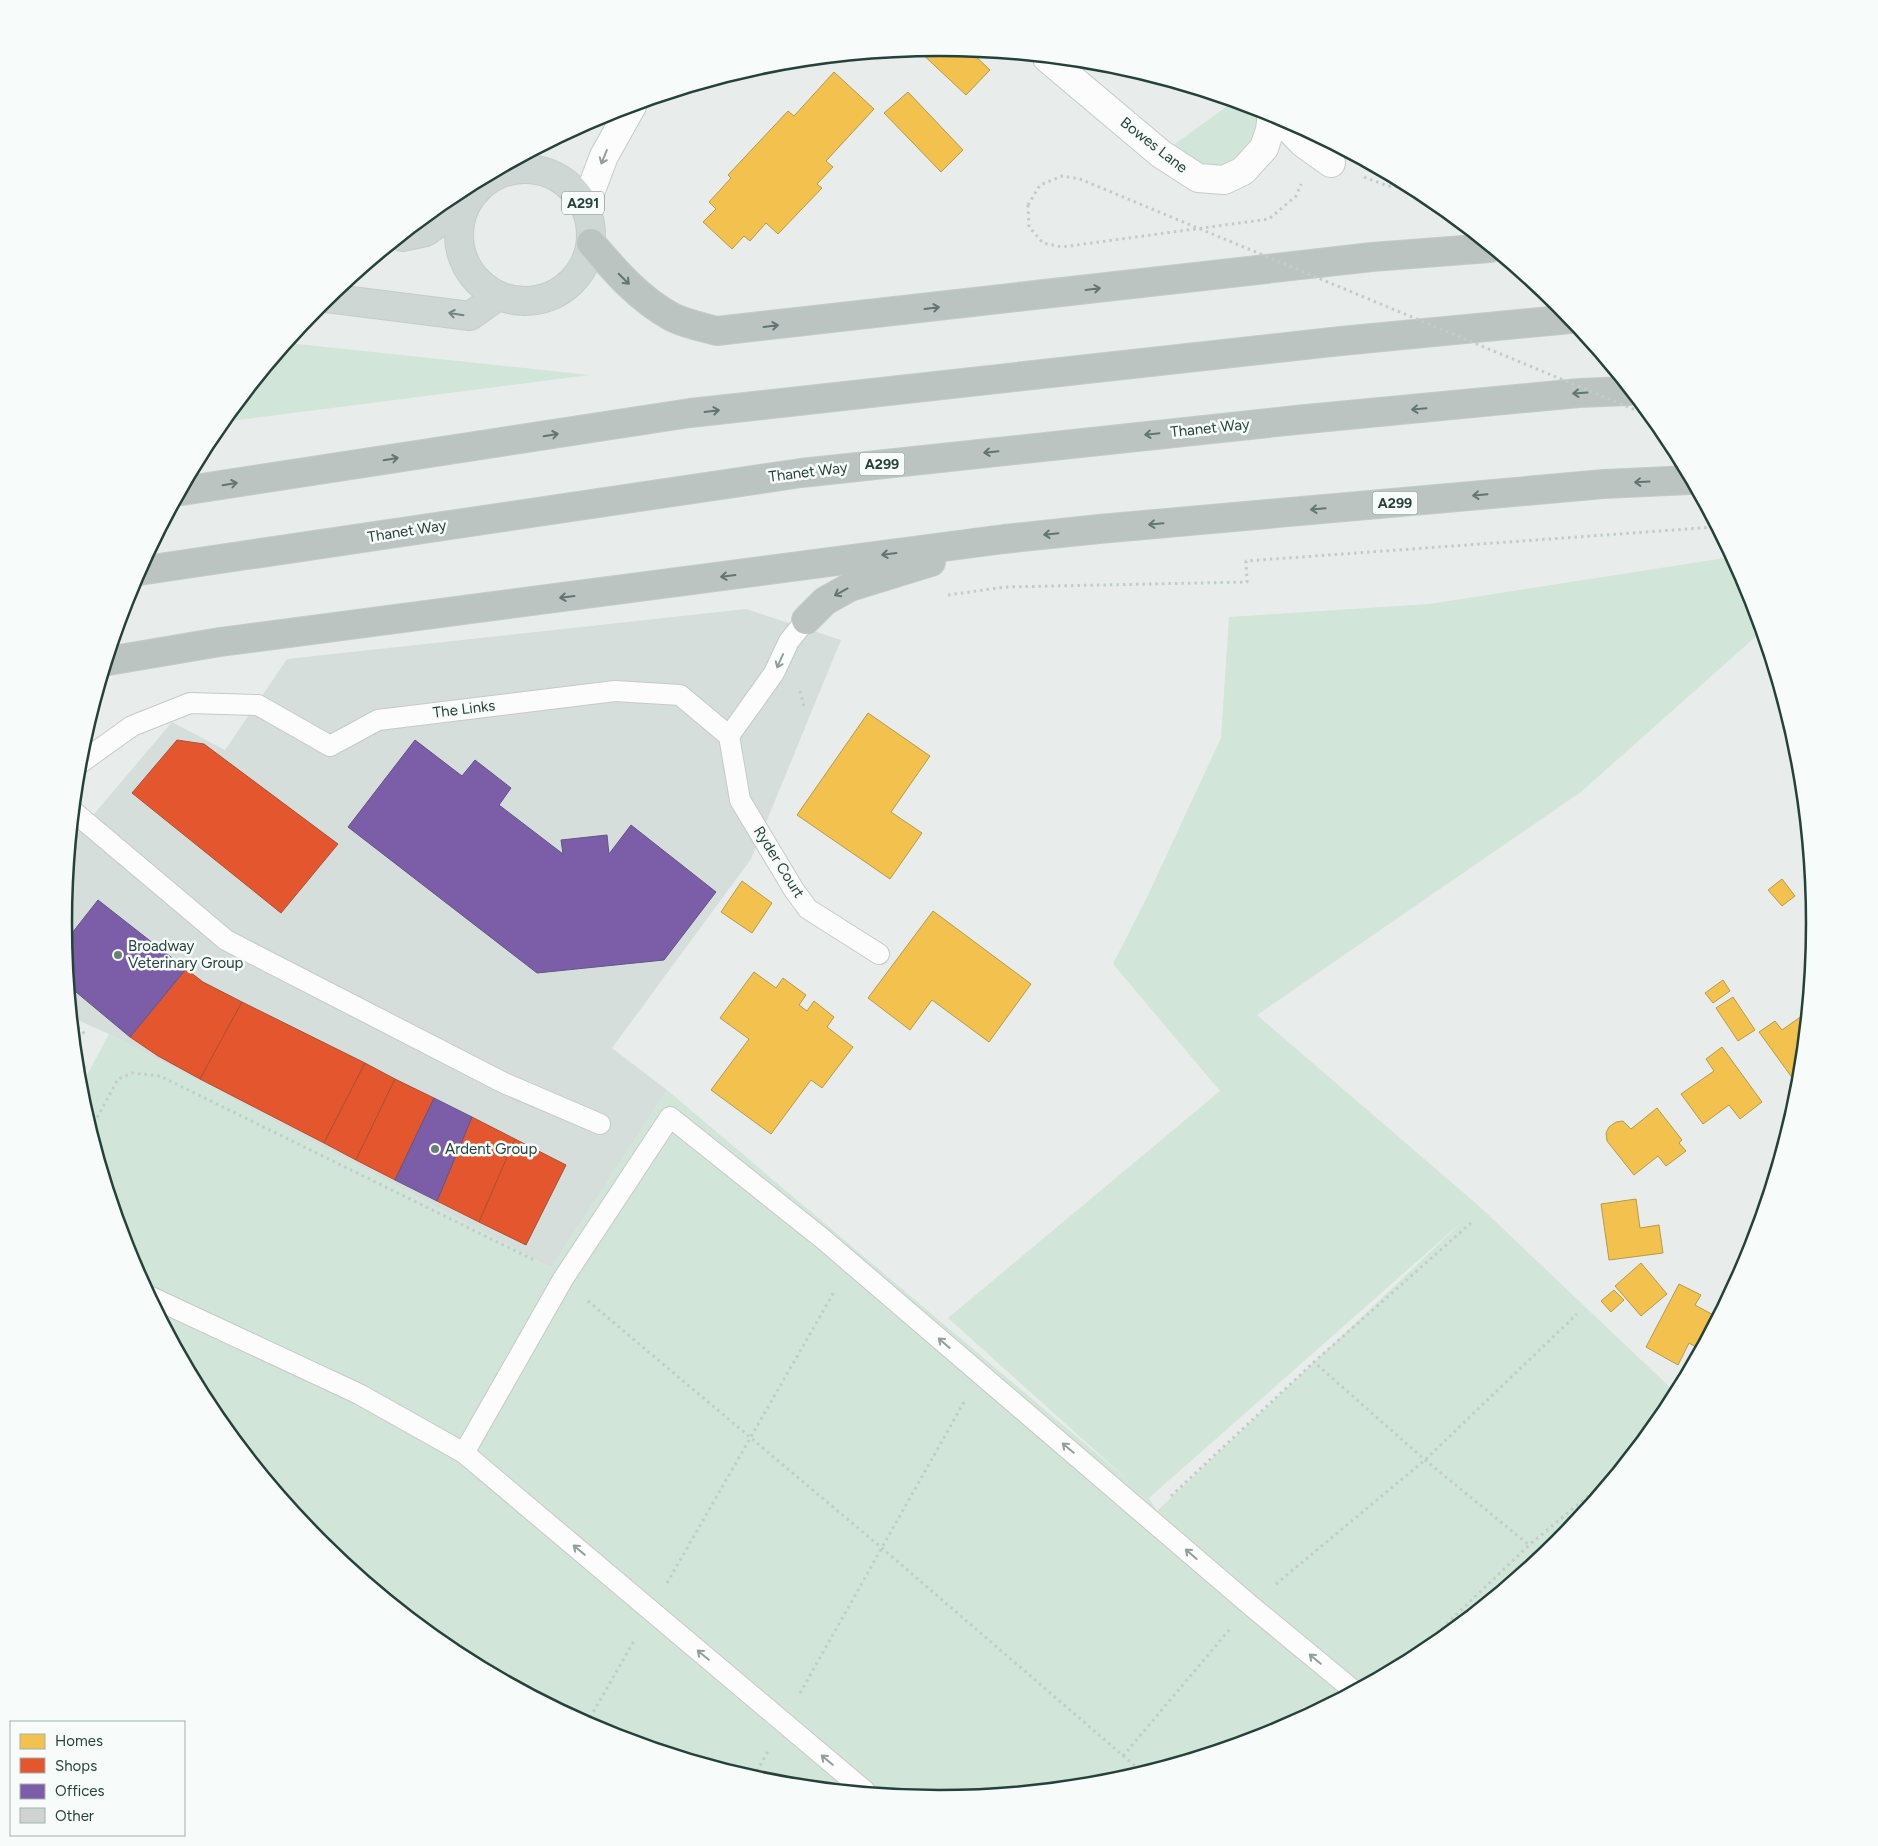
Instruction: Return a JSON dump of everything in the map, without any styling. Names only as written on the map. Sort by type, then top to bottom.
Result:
[{"type":"highway","points":[[591,243],[622,279],[649,302],[673,317],[717,331],[1372,257],[1483,249]]},
{"type":"highway","points":[[188,490],[690,413],[1331,342],[1561,320]]},
{"type":"highway","name":"Thanet Way","points":[[148,570],[801,473],[1286,420],[1623,390]]},
{"type":"highway","name":"A299","points":[[113,660],[230,641],[1004,539],[1604,484],[1684,480]]},
{"type":"highway","points":[[806,620],[825,601],[850,587],[1004,539]]},
{"type":"main road","name":"A291","points":[[467,202],[459,224],[459,246],[467,268],[478,283],[498,296],[518,302],[539,301],[559,293],[575,280],[586,263],[591,243],[591,224],[585,206],[574,191],[560,179],[544,172],[527,169],[508,171]]},
{"type":"main road","name":"A291","points":[[411,235],[426,232],[467,202],[476,190]]},
{"type":"main road","points":[[337,299],[470,316],[498,296]]},
{"type":"street","name":"Bowes Lane","points":[[1055,64],[1161,154],[1198,178],[1224,180],[1243,171],[1264,148],[1271,122]]},
{"type":"street","points":[[585,206],[604,156],[627,114]]},
{"type":"street","points":[[1291,131],[1303,143],[1331,163]]},
{"type":"lane","points":[[730,736],[774,673],[789,641],[806,620]]},
{"type":"lane","name":"The Links","points":[[88,757],[132,726],[190,703],[258,705],[330,746],[378,720],[615,690],[680,695],[730,736]]},
{"type":"lane","name":"Ryder Court","points":[[730,736],[740,800],[794,890],[808,909],[879,954]]},
{"type":"lane","points":[[79,816],[226,940],[504,1083],[600,1124]]},
{"type":"lane","points":[[464,1453],[563,1280],[670,1117],[851,1263],[1250,1605],[1348,1686]]},
{"type":"lane","points":[[160,1301],[359,1394],[464,1453],[858,1785]]},
{"type":"path","points":[[1331,163],[1388,186],[1396,187]]},
{"type":"path","points":[[1296,196],[1269,219],[1210,227],[1201,229],[1200,229],[1180,231],[1141,237],[1091,243],[1062,248],[1043,243],[1029,227],[1028,205],[1040,185],[1062,176],[1080,179],[1089,182],[1181,221],[1199,228],[1201,229],[1208,232],[1639,411]]},
{"type":"path","points":[[946,595],[1005,587],[1247,582],[1246,561],[1709,527]]},
{"type":"path","points":[[798,684],[805,710]]},
{"type":"path","points":[[79,1029],[85,1034]]},
{"type":"path","points":[[96,1120],[118,1079],[132,1073],[160,1076],[551,1268],[883,1549],[1135,1767]]},
{"type":"path","points":[[1149,1517],[1314,1362],[1471,1222]]},
{"type":"path","points":[[591,1716],[749,1437],[851,1263]]},
{"type":"path","points":[[1123,1756],[1250,1605],[1426,1460],[1577,1314]]},
{"type":"path","points":[[1314,1362],[1426,1460],[1528,1545]]},
{"type":"path","points":[[783,1723],[883,1549],[980,1373]]},
{"type":"path","points":[[1439,1631],[1528,1545],[1590,1495]]},
{"type":"shaded area","points":[[746,609],[841,640],[751,859],[612,1048],[667,1090],[551,1268],[109,1034],[78,1020],[74,980],[72,923],[77,834],[172,722],[225,750],[287,659]]},
{"type":"green space","points":[[1228,106],[1267,120],[1224,180],[1161,154]]},
{"type":"green space","points":[[295,344],[590,375],[233,421],[251,395]]},
{"type":"green space","points":[[1724,558],[1740,591],[1757,636],[1581,792],[1257,1015],[1479,1206],[1671,1388],[1627,1451],[1552,1536],[1467,1611],[1421,1644],[1372,1674],[1271,1724],[1218,1744],[1108,1773],[996,1788],[939,1790],[882,1788],[770,1773],[660,1744],[607,1724],[506,1674],[457,1644],[411,1611],[326,1536],[251,1451],[218,1405],[188,1356],[138,1255],[118,1202],[102,1147],[86,1076],[109,1034],[551,1268],[667,1090],[1129,1481],[948,1318],[1220,1091],[1113,964],[1148,895],[1221,738],[1229,617],[1429,604]],"holes":[[[1464,1220],[1157,1511],[1149,1498]]]},
{"type":"building: Homes","points":[[925,56],[977,57],[990,70],[966,95]]},
{"type":"building: Homes","points":[[834,72],[874,109],[826,161],[833,167],[817,184],[822,188],[778,234],[766,223],[750,241],[744,236],[732,249],[703,222],[716,209],[709,202],[731,178],[728,175],[788,111],[794,116]]},
{"type":"building: Homes","points":[[908,92],[963,150],[941,172],[884,113]]},
{"type":"building: Homes","points":[[868,713],[930,756],[891,812],[922,833],[890,879],[797,815]]},
{"type":"building: Homes","points":[[1782,879],[1795,896],[1782,906],[1768,890]]},
{"type":"building: Homes","points":[[742,881],[772,903],[752,933],[721,912]]},
{"type":"building: Homes","points":[[933,911],[1031,984],[989,1042],[932,1000],[910,1030],[868,998]]},
{"type":"building: Homes","points":[[754,972],[776,988],[783,978],[806,995],[799,1005],[807,1011],[814,1001],[834,1017],[827,1027],[853,1047],[822,1088],[811,1080],[771,1134],[711,1090],[749,1039],[720,1018]]},
{"type":"building: Homes","points":[[1723,980],[1730,991],[1713,1003],[1705,993]]},
{"type":"building: Homes","points":[[1733,997],[1755,1030],[1738,1041],[1716,1008]]},
{"type":"building: Homes","points":[[1800,1017],[1791,1077],[1759,1032],[1775,1021],[1782,1030]]},
{"type":"building: Homes","points":[[1722,1047],[1762,1102],[1740,1119],[1729,1105],[1703,1124],[1681,1094],[1714,1071],[1706,1059]]},
{"type":"building: Homes","points":[[1657,1108],[1682,1140],[1679,1143],[1686,1151],[1666,1166],[1658,1156],[1634,1175],[1607,1141],[1606,1133],[1609,1127],[1616,1122],[1623,1121],[1631,1129]]},
{"type":"building: Homes","points":[[1636,1199],[1640,1228],[1659,1225],[1663,1253],[1609,1260],[1601,1204]]},
{"type":"building: Homes","points":[[1641,1263],[1667,1294],[1641,1316],[1615,1286]]},
{"type":"building: Homes","points":[[1679,1284],[1701,1295],[1695,1305],[1712,1314],[1695,1347],[1689,1343],[1678,1365],[1646,1347]]},
{"type":"building: Homes","points":[[1614,1290],[1624,1300],[1611,1312],[1601,1301]]},
{"type":"building: Shops","points":[[177,740],[204,744],[338,844],[281,913],[132,793]]},
{"type":"building: Shops","points":[[186,969],[203,982],[242,1002],[200,1079],[158,1056],[130,1037]]},
{"type":"building: Shops","points":[[242,1002],[365,1063],[324,1143],[200,1079]]},
{"type":"building: Shops","points":[[365,1063],[395,1079],[356,1160],[324,1143]]},
{"type":"building: Shops","points":[[395,1079],[434,1098],[395,1180],[356,1160]]},
{"type":"building: Shops","points":[[472,1117],[515,1139],[479,1222],[437,1201]]},
{"type":"building: Shops","points":[[515,1139],[566,1165],[526,1245],[479,1222]]},
{"type":"building: Offices","points":[[415,740],[462,776],[475,760],[511,788],[499,805],[563,854],[561,840],[607,835],[609,854],[631,825],[716,892],[664,960],[537,973],[348,827]]},
{"type":"building: Offices","name":"Broadway Veterinary Group","points":[[98,900],[186,969],[130,1037],[75,991],[72,933]]},
{"type":"building: Offices","name":"Ardent Group","points":[[434,1098],[472,1117],[437,1201],[395,1180]]},
{"type":"place","name":"Broadway Veterinary Group","points":[[118,955]]},
{"type":"place","name":"Ardent Group","points":[[435,1149]]}]
